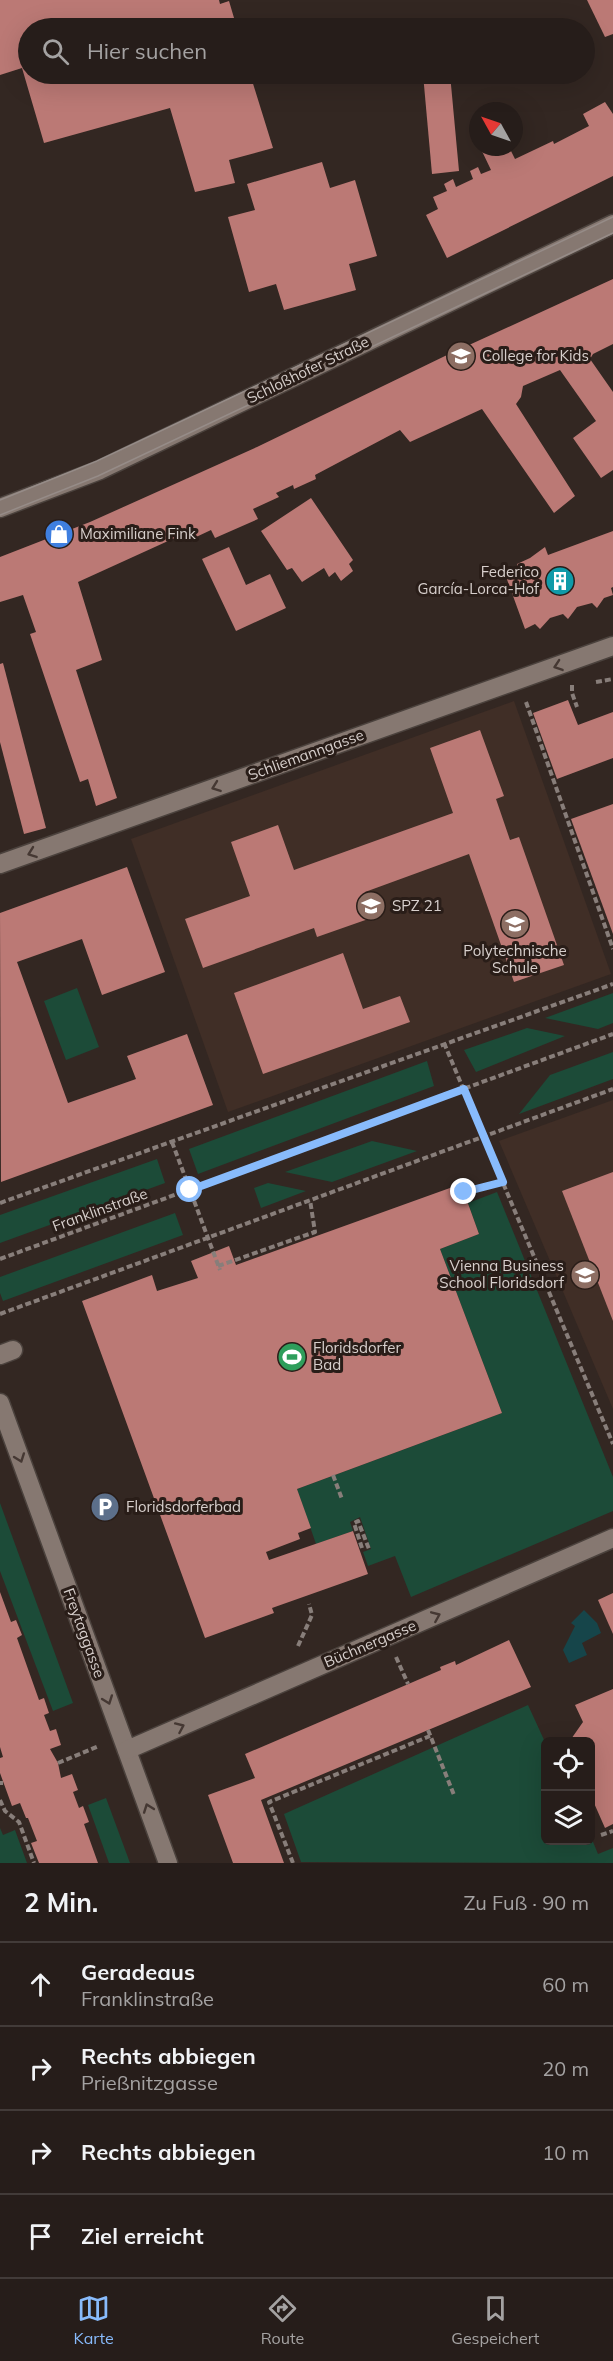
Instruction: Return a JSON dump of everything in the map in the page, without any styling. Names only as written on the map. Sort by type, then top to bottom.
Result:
[{"type":"street","name":"Schloßhofer Straße","points":[[0,508],[100,470],[613,224]]},
{"type":"street","name":"Schliemanngasse","points":[[0,864],[613,646]]},
{"type":"street","name":"Freytaggasse","points":[[0,1403],[168,1863]]},
{"type":"street","name":"Büchnergasse","points":[[124,1743],[613,1538]]},
{"type":"path","points":[[518,679],[613,949]]},
{"type":"path","points":[[596,682],[613,679]]},
{"type":"path","points":[[572,693],[577,707]]},
{"type":"path","points":[[0,1203],[613,984]]},
{"type":"path","name":"Franklinstraße","points":[[0,1259],[613,1034]]},
{"type":"path","points":[[444,1043],[613,1444]]},
{"type":"path","points":[[0,1314],[613,1089]]},
{"type":"path","points":[[172,1142],[219,1268],[315,1232],[310,1200]]},
{"type":"path","points":[[464,1192],[503,1182]]},
{"type":"path","points":[[333,1475],[342,1498]]},
{"type":"path","points":[[362,1548],[354,1522],[358,1521],[369,1549]]},
{"type":"path","points":[[298,1646],[312,1614],[309,1604]]},
{"type":"path","points":[[293,1863],[269,1802],[429,1733],[454,1796]]},
{"type":"path","points":[[58,1763],[124,1743]]},
{"type":"path","points":[[0,1800],[5,1811],[19,1822],[33,1863]]},
{"type":"path","points":[[601,1835],[613,1831]]},
{"type":"shaded area","name":"SPZ 21","points":[[514,701],[611,974],[228,1112],[131,839]]},
{"type":"shaded area","name":"Vienna Business School Floridsdorf","points":[[613,1100],[613,1409],[499,1141]]},
{"type":"green space","points":[[77,988],[99,1047],[66,1060],[44,1001]]},
{"type":"green space","points":[[613,993],[613,1023],[598,1029],[545,1018]]},
{"type":"green space","points":[[527,1028],[565,1036],[476,1072],[464,1050]]},
{"type":"green space","points":[[613,1052],[613,1079],[519,1114],[550,1075]]},
{"type":"green space","points":[[427,1061],[434,1086],[198,1174],[189,1149]]},
{"type":"green space","points":[[372,1141],[417,1151],[332,1182],[285,1172]]},
{"type":"green space","points":[[157,1159],[165,1183],[0,1243],[0,1215]]},
{"type":"green space","points":[[268,1183],[306,1191],[261,1208],[254,1188]]},
{"type":"green space","points":[[497,1192],[613,1477],[613,1511],[411,1597],[395,1556],[368,1566],[363,1552],[371,1549],[360,1517],[350,1522],[353,1531],[316,1544],[297,1489],[502,1413],[440,1249],[479,1234],[468,1203]]},
{"type":"green space","points":[[175,1213],[183,1235],[3,1301],[0,1293],[0,1277]]},
{"type":"green space","points":[[0,1503],[73,1703],[53,1711],[0,1571]]},
{"type":"green space","points":[[528,1705],[543,1737],[541,1845],[594,1845],[598,1854],[613,1848],[613,1863],[301,1862],[284,1814]]},
{"type":"green space","points":[[106,1798],[130,1863],[109,1863],[88,1805]]},
{"type":"green space","points":[[0,1828],[3,1835],[15,1830],[27,1863],[0,1863]]},
{"type":"water","points":[[584,1610],[597,1623],[601,1633],[582,1643],[587,1655],[569,1663],[563,1650],[575,1626],[571,1623]]},
{"type":"building","points":[[0,0],[219,0],[220,4],[229,1],[234,18],[18,18],[18,69],[0,75]]},
{"type":"building","points":[[587,0],[613,0],[613,34],[605,37]]},
{"type":"building","points":[[27,84],[253,84],[273,148],[229,160],[235,183],[195,192],[170,108],[44,143]]},
{"type":"building","points":[[424,84],[451,84],[459,171],[432,174]]},
{"type":"building","points":[[605,102],[613,114],[613,176],[447,258],[426,215],[438,209],[433,197],[447,191],[444,184],[453,179],[456,187],[473,179],[470,171],[478,167],[481,174],[491,170],[484,156],[514,156],[515,159],[553,141],[554,144],[589,126],[583,114]]},
{"type":"building","points":[[322,162],[330,188],[355,180],[377,256],[349,264],[356,290],[284,310],[276,284],[249,292],[228,217],[255,210],[247,184]]},
{"type":"building","points":[[613,279],[613,344],[593,354],[590,359],[613,392],[613,470],[601,478],[573,438],[596,421],[560,370],[523,386],[521,397],[516,404],[575,496],[554,513],[482,409],[410,442],[400,430],[315,475],[316,479],[294,489],[293,485],[276,493],[279,497],[253,509],[258,519],[215,538],[211,530],[194,538],[190,531],[78,582],[102,660],[76,670],[117,798],[96,806],[88,779],[80,782],[30,634],[36,632],[23,595],[0,602],[0,557],[90,522],[257,447],[445,356]]},
{"type":"building","points":[[311,498],[353,560],[349,564],[353,571],[341,581],[335,572],[329,577],[324,568],[302,582],[292,568],[287,570],[261,531]]},
{"type":"building","name":"Federico García-Lorca-Hof","points":[[613,531],[613,587],[611,588],[613,595],[604,598],[597,608],[592,603],[577,607],[568,619],[563,614],[550,618],[540,629],[535,624],[525,629],[505,574],[519,569],[517,564],[545,547],[548,555]]},
{"type":"building","points":[[229,547],[246,585],[270,574],[286,608],[236,631],[202,559]]},
{"type":"building","points":[[3,663],[46,828],[24,834],[0,742],[0,664]]},
{"type":"building","points":[[568,700],[578,725],[613,712],[613,758],[557,779],[533,713]]},
{"type":"building","points":[[480,730],[504,796],[496,799],[510,840],[519,837],[564,965],[514,982],[469,854],[365,892],[374,917],[317,937],[314,928],[203,968],[185,919],[250,896],[231,842],[278,825],[294,870],[453,813],[430,748]]},
{"type":"building","points":[[613,804],[613,934],[571,819]]},
{"type":"building","points":[[127,867],[165,972],[102,995],[82,939],[17,962],[68,1103],[136,1079],[127,1056],[187,1034],[213,1105],[1,1182],[0,913]]},
{"type":"building","points":[[343,953],[363,1009],[400,996],[410,1022],[263,1074],[234,993]]},
{"type":"building","points":[[613,1172],[613,1321],[562,1191]]},
{"type":"building","name":"Floridsdorfer Bad","points":[[461,1184],[479,1234],[440,1249],[502,1413],[297,1489],[311,1528],[298,1533],[300,1539],[266,1552],[269,1560],[353,1531],[368,1574],[272,1608],[274,1613],[205,1638],[82,1301],[152,1275],[157,1291],[198,1278],[191,1261],[229,1246],[236,1265]]},
{"type":"building","points":[[0,1592],[11,1622],[16,1620],[22,1635],[17,1638],[39,1700],[44,1698],[49,1713],[44,1715],[50,1731],[56,1729],[61,1745],[50,1749],[58,1763],[61,1778],[72,1774],[78,1790],[73,1792],[79,1808],[83,1806],[89,1822],[84,1824],[98,1863],[39,1863],[31,1843],[37,1841],[28,1818],[20,1803],[12,1806],[0,1773],[0,1758],[3,1757],[0,1747]]},
{"type":"building","points":[[613,1593],[613,1634],[598,1600]]},
{"type":"building","points":[[509,1640],[531,1687],[261,1800],[284,1863],[233,1863],[208,1795],[255,1778],[245,1754],[441,1670],[440,1667],[455,1661],[456,1665]]},
{"type":"building","points":[[613,1689],[613,1824],[605,1828],[595,1805],[595,1737],[572,1737],[583,1722],[575,1705]]},
{"type":"tram line","points":[[0,500],[97,461],[613,217]]},
{"type":"tram line","points":[[0,515],[98,476],[613,233]]},
{"type":"place","name":"College for Kids","points":[[461,356]]},
{"type":"place","name":"Maximiliane Fink","points":[[59,534]]},
{"type":"place","name":"Federico García-Lorca-Hof","points":[[560,581]]},
{"type":"place","name":"SPZ 21","points":[[371,906]]},
{"type":"place","name":"Polytechnische Schule","points":[[515,924]]},
{"type":"place","name":"Vienna Business School Floridsdorf","points":[[585,1275]]},
{"type":"place","name":"Floridsdorfer Bad","points":[[292,1357]]},
{"type":"place","name":"Floridsdorferbad","points":[[105,1507]]},
{"type":"route","points":[[190,1190],[464,1089],[503,1182],[464,1192]]}]
